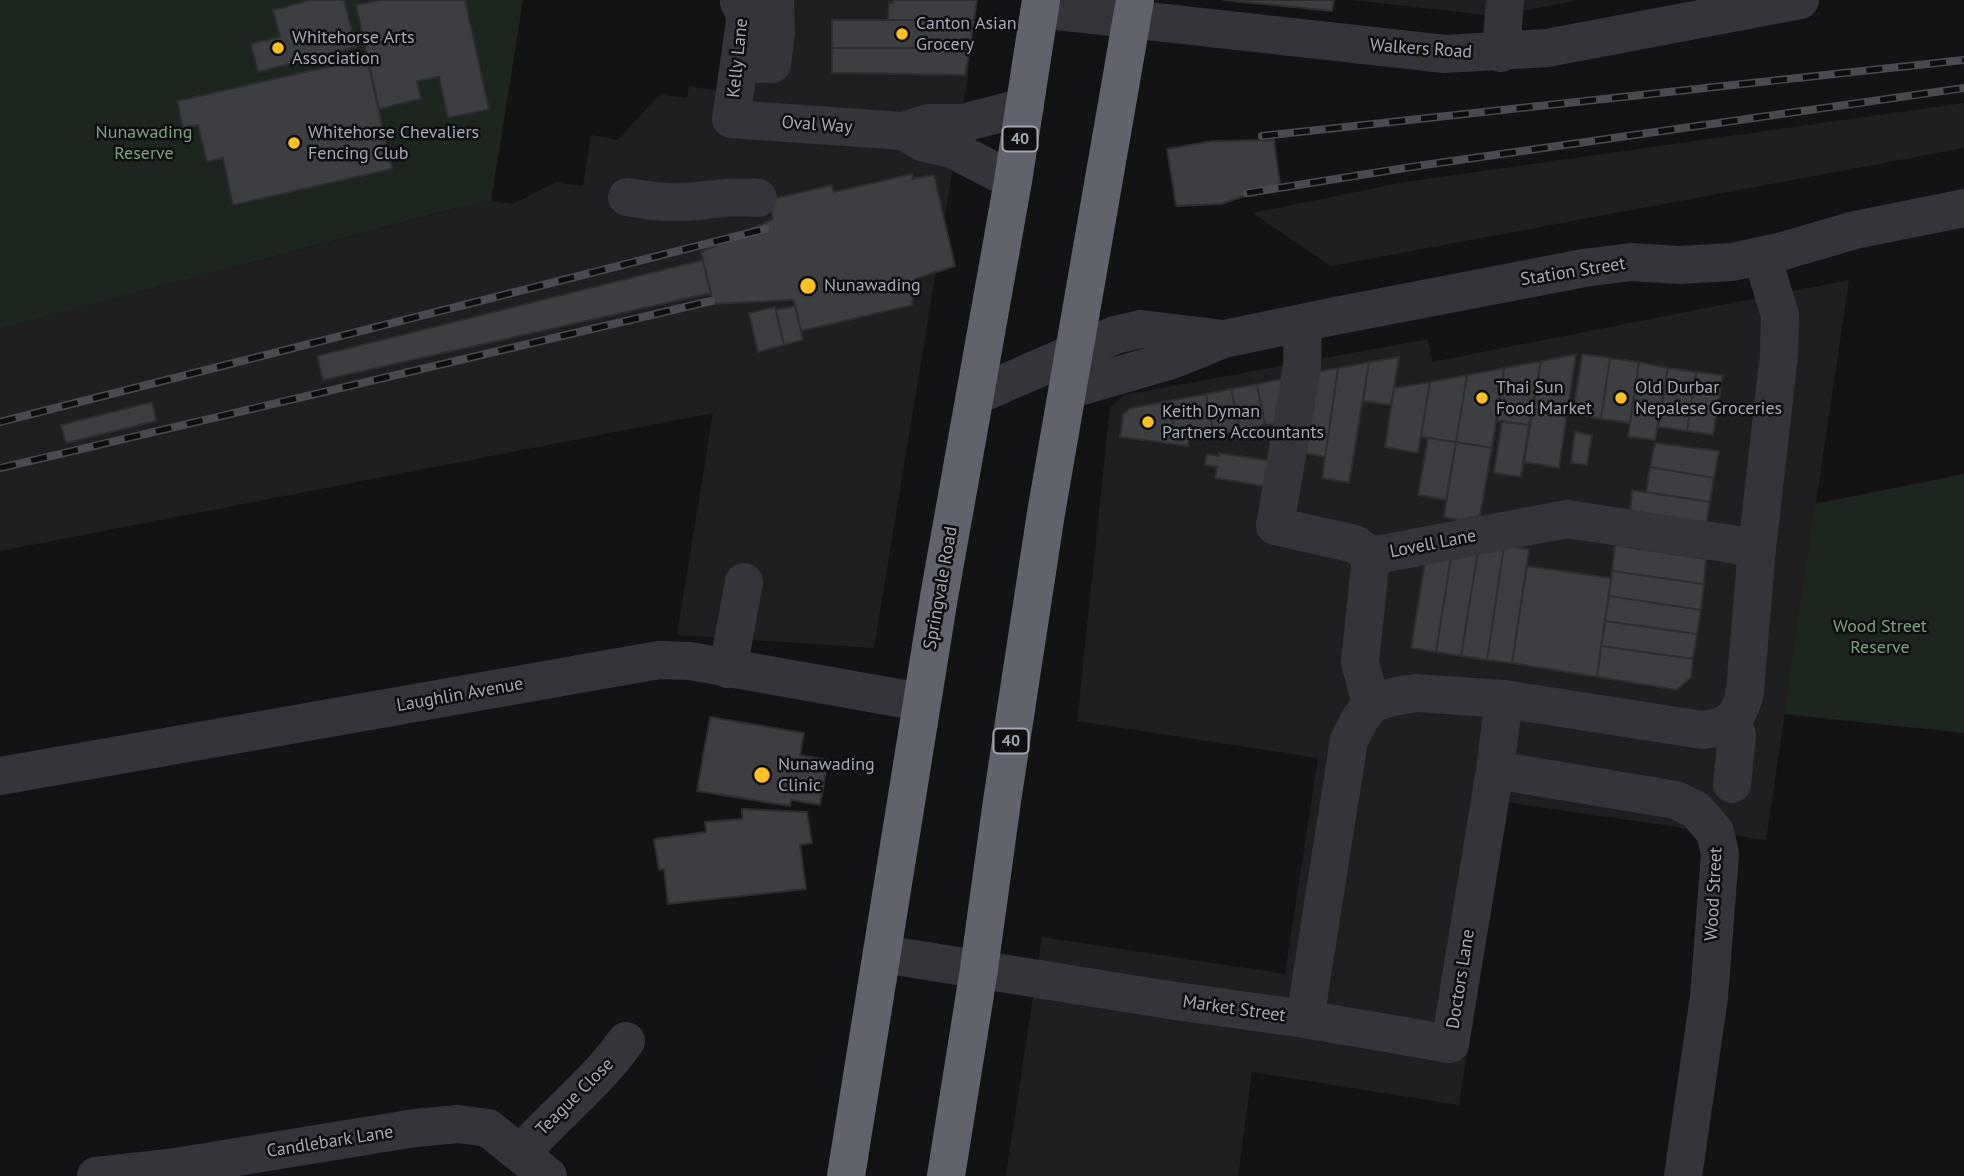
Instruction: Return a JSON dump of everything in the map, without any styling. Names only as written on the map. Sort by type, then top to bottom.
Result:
[{"type":"highway","name":"Springvale Road","points":[[846,1176],[921,702],[1013,181],[1041,5]]},
{"type":"highway","name":"40","points":[[946,1176],[1046,513],[1133,10]]},
{"type":"street","points":[[1502,52],[1505,0]]},
{"type":"street","name":"Walkers Road","points":[[1041,5],[1133,10],[1445,54],[1547,48],[1800,0]]},
{"type":"street","name":"Kelly Lane","points":[[731,119],[744,11],[748,1]]},
{"type":"street","name":"Oval Way","points":[[731,119],[903,131],[929,123],[963,122],[1025,107]]},
{"type":"street","name":"Oval Way","points":[[903,131],[924,143],[960,153],[1013,181]]},
{"type":"street","points":[[627,197],[682,202],[725,197],[758,198]]},
{"type":"street","name":"Station Street","points":[[1068,390],[1172,360],[1224,339],[1584,268],[1630,262],[1679,265],[1732,262],[1855,230],[1964,208]]},
{"type":"street","points":[[1371,556],[1360,662],[1371,705],[1392,697],[1416,693],[1504,699],[1702,730],[1721,728],[1732,720],[1742,706],[1745,691],[1757,548],[1779,355],[1780,315],[1762,256]]},
{"type":"street","name":"Lovell Lane","points":[[1303,323],[1302,366],[1275,526],[1355,544],[1371,556],[1567,519],[1757,548]]},
{"type":"street","name":"Station Street","points":[[975,396],[1115,334],[1141,329],[1224,339]]},
{"type":"street","points":[[727,669],[744,582]]},
{"type":"street","name":"Laughlin Avenue","points":[[0,776],[659,660],[690,661],[921,702]]},
{"type":"street","points":[[1496,770],[1504,699]]},
{"type":"street","name":"Market Street","points":[[883,954],[1305,1020],[1349,740],[1371,705]]},
{"type":"street","points":[[1732,720],[1737,735],[1732,784]]},
{"type":"street","name":"Doctors Lane","points":[[1305,1020],[1450,1044],[1496,770]]},
{"type":"street","name":"Wood Street","points":[[1496,770],[1676,800],[1696,810],[1715,832],[1720,854],[1709,998],[1683,1176]]},
{"type":"street","name":"Teague Close","points":[[535,1164],[544,1127],[615,1057],[626,1041]]},
{"type":"street","name":"Candlebark Lane","points":[[96,1176],[169,1168],[458,1124],[488,1128],[535,1164]]},
{"type":"shaded area","points":[[785,0],[977,0],[968,75],[874,648],[677,635],[713,413],[0,551],[0,329],[473,204],[491,201],[513,204],[556,182],[583,186],[591,135],[618,140],[660,94],[687,98],[689,86],[717,91]]},
{"type":"shaded area","points":[[1352,0],[1578,0],[1517,12],[1485,15]]},
{"type":"shaded area","points":[[1964,103],[1964,148],[1331,266],[1253,213],[1405,182]]},
{"type":"shaded area","points":[[1849,280],[1766,840],[1505,802],[1459,1105],[1252,1072],[1238,1176],[1006,1176],[1042,937],[1285,974],[1318,758],[1077,721],[1110,408],[1124,395],[1428,339],[1432,362]]},
{"type":"green space","name":"Nunawading Reserve","points":[[0,0],[523,0],[491,201],[0,329]]},
{"type":"green space","name":"Wood Street Reserve","points":[[1964,474],[1964,733],[1784,714],[1815,504]]},
{"type":"building","points":[[310,0],[344,0],[356,47],[258,72],[251,44],[280,37],[273,10]]},
{"type":"building","points":[[380,0],[465,0],[489,109],[448,118],[439,77],[417,81],[421,99],[379,109],[356,5]]},
{"type":"building","points":[[893,0],[977,0],[974,20],[888,20],[889,3],[893,3]]},
{"type":"building","points":[[1224,0],[1334,0],[1332,11]]},
{"type":"building","name":"Canton Asian Grocery","points":[[832,20],[974,20],[970,48],[832,48]]},
{"type":"building","points":[[832,48],[970,48],[965,75],[832,73]]},
{"type":"building","name":"Whitehorse Chevaliers Fencing Club","points":[[367,58],[392,169],[233,205],[223,158],[207,162],[198,125],[183,128],[177,101]]},
{"type":"building","points":[[1274,140],[1280,184],[1221,204],[1176,206],[1167,149],[1213,141]]},
{"type":"building","points":[[912,174],[913,179],[934,175],[955,266],[915,279],[912,305],[801,331],[794,300],[713,304],[701,252],[773,219],[769,200],[832,185],[834,192]]},
{"type":"building","points":[[703,260],[711,293],[323,380],[317,356]]},
{"type":"building","points":[[795,306],[803,340],[784,345],[776,310]]},
{"type":"building","points":[[775,307],[784,345],[758,352],[749,313]]},
{"type":"building","points":[[1576,354],[1559,468],[1524,462],[1541,361]]},
{"type":"building","points":[[1582,354],[1610,358],[1601,419],[1573,414]]},
{"type":"building","points":[[1399,357],[1391,405],[1363,401],[1369,362]]},
{"type":"building","points":[[1610,358],[1639,362],[1630,423],[1601,419]]},
{"type":"building","points":[[1541,361],[1529,425],[1497,421],[1504,368]]},
{"type":"building","points":[[1369,362],[1349,483],[1322,478],[1338,368]]},
{"type":"building","points":[[1639,362],[1668,368],[1655,440],[1628,437]]},
{"type":"building","points":[[1338,368],[1325,457],[1295,451],[1309,373]]},
{"type":"building","name":"Thai Sun Food Market","points":[[1504,368],[1492,448],[1456,442],[1467,375]]},
{"type":"building","points":[[1668,368],[1696,372],[1687,431],[1658,427]]},
{"type":"building","points":[[1696,372],[1723,375],[1713,435],[1687,431]]},
{"type":"building","points":[[1467,375],[1456,442],[1421,437],[1430,382]]},
{"type":"building","points":[[1290,377],[1283,423],[1265,425],[1257,384]]},
{"type":"building","points":[[1430,382],[1418,453],[1385,447],[1394,388]]},
{"type":"building","points":[[1257,384],[1265,425],[1240,430],[1231,389]]},
{"type":"building","points":[[1231,389],[1240,430],[1214,436],[1206,394]]},
{"type":"building","points":[[1206,394],[1214,436],[1175,430],[1168,401]]},
{"type":"building","name":"Keith Dyman Partners Accountants","points":[[1168,401],[1175,430],[1190,432],[1188,446],[1120,437],[1123,414],[1131,408]]},
{"type":"building","points":[[152,402],[156,421],[66,443],[61,425]]},
{"type":"building","points":[[1502,421],[1529,425],[1521,477],[1494,473]]},
{"type":"building","points":[[1575,432],[1592,435],[1587,465],[1571,463]]},
{"type":"building","points":[[1428,438],[1456,442],[1446,500],[1418,495]]},
{"type":"building","points":[[1456,442],[1492,448],[1480,516],[1459,520],[1444,517]]},
{"type":"building","points":[[1655,443],[1719,451],[1714,478],[1650,467]]},
{"type":"building","points":[[1219,453],[1273,461],[1269,487],[1215,478],[1217,467],[1205,465],[1207,454],[1219,456]]},
{"type":"building","points":[[1650,467],[1714,478],[1710,502],[1646,492]]},
{"type":"building","points":[[1632,490],[1710,502],[1706,526],[1630,514]]},
{"type":"building","points":[[1615,545],[1706,559],[1704,584],[1612,571]]},
{"type":"building","points":[[1504,546],[1529,549],[1512,663],[1487,660]]},
{"type":"building","points":[[1504,546],[1487,660],[1461,656],[1478,551]]},
{"type":"building","points":[[1478,551],[1461,656],[1436,652],[1451,557]]},
{"type":"building","points":[[1451,557],[1436,652],[1411,648],[1425,561]]},
{"type":"building","points":[[1527,566],[1611,578],[1597,677],[1512,663]]},
{"type":"building","points":[[1612,571],[1704,584],[1701,610],[1609,596]]},
{"type":"building","points":[[1609,596],[1701,610],[1697,634],[1605,621]]},
{"type":"building","points":[[1605,621],[1697,634],[1693,659],[1601,646]]},
{"type":"building","points":[[1601,646],[1693,659],[1691,677],[1677,690],[1597,677]]},
{"type":"building","name":"Nunawading Clinic","points":[[710,717],[804,733],[800,755],[828,760],[820,805],[791,800],[790,806],[697,791]]},
{"type":"building","points":[[742,809],[807,812],[812,843],[800,845],[806,889],[668,904],[664,869],[659,870],[654,839],[706,832],[705,822],[742,819]]},
{"type":"railway","points":[[1262,136],[1964,60]]},
{"type":"railway","points":[[1247,193],[1964,88]]},
{"type":"railway","points":[[0,422],[765,229]]},
{"type":"railway","points":[[0,468],[711,301]]},
{"type":"place","name":"Canton Asian Grocery","points":[[902,34]]},
{"type":"place","name":"Whitehorse Arts Association","points":[[278,48]]},
{"type":"place","name":"Whitehorse Chevaliers Fencing Club","points":[[294,143]]},
{"type":"place","name":"Nunawading","points":[[808,286]]},
{"type":"place","name":"Thai Sun Food Market","points":[[1482,398]]},
{"type":"place","name":"Old Durbar Nepalese Groceries","points":[[1621,398]]},
{"type":"place","name":"Keith Dyman Partners Accountants","points":[[1148,422]]},
{"type":"place","name":"Nunawading Clinic","points":[[762,775]]}]
